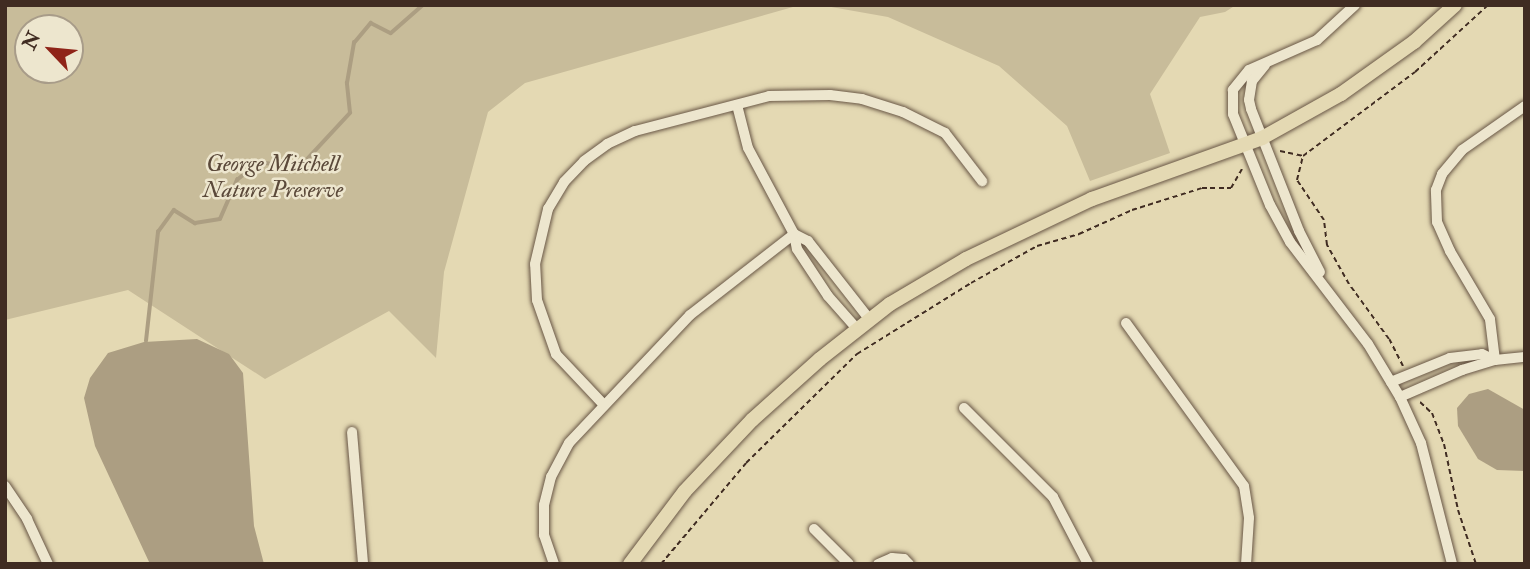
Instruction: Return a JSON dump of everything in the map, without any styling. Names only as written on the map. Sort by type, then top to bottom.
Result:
[{"type":"main road","points":[[630,564],[685,491],[752,420],[870,320],[966,259],[1092,199],[1262,138],[1342,94],[1414,42],[1455,5]]},
{"type":"street","points":[[1355,5],[1317,40],[1249,70],[1233,90],[1233,114],[1270,205],[1290,242],[1368,344],[1400,397],[1421,443],[1452,564]]},
{"type":"street","points":[[1266,64],[1252,81],[1249,100],[1299,231],[1332,296]]},
{"type":"street","points":[[604,405],[556,354],[537,299],[535,264],[548,209],[571,175],[607,144],[635,131],[769,96],[799,94],[851,98],[882,106],[945,133],[982,181]]},
{"type":"street","points":[[737,105],[748,148],[794,234],[797,248],[828,296],[858,330]]},
{"type":"street","points":[[1495,360],[1490,319],[1450,251],[1437,222],[1436,190],[1442,174],[1462,150],[1525,106]]},
{"type":"street","points":[[794,234],[808,241],[870,320]]},
{"type":"street","points":[[554,564],[544,535],[544,505],[551,477],[569,443],[690,314],[794,234]]},
{"type":"street","points":[[1126,323],[1244,486],[1249,518],[1246,564]]},
{"type":"street","points":[[1391,382],[1450,358],[1482,354],[1495,360]]},
{"type":"street","points":[[1400,397],[1495,360],[1525,356]]},
{"type":"street","points":[[964,408],[1054,497],[1088,564]]},
{"type":"street","points":[[352,432],[363,564]]},
{"type":"street","points":[[5,486],[27,519],[48,564]]},
{"type":"street","points":[[814,529],[849,564]]},
{"type":"street","points":[[878,564],[891,558],[904,559],[909,564]]},
{"type":"path","points":[[1407,374],[1389,339],[1349,284],[1327,245],[1324,220],[1297,180],[1303,156],[1415,72],[1488,5]]},
{"type":"path","points":[[1268,153],[1277,150],[1303,156]]},
{"type":"path","points":[[661,564],[746,463],[857,354],[898,331],[971,283],[1037,246],[1079,234],[1132,210],[1202,188],[1231,188],[1244,165],[1252,161]]},
{"type":"path","points":[[1413,391],[1416,399],[1432,413],[1444,444],[1458,510],[1476,564]]},
{"type":"green space","name":"George Mitchell Nature Preserve","points":[[5,5],[800,5],[525,83],[488,112],[444,272],[436,358],[389,311],[265,379],[128,290],[5,320]]},
{"type":"green space","points":[[820,5],[1236,5],[1225,12],[1200,17],[1150,94],[1170,153],[1090,181],[1067,126],[999,66],[888,17]]},
{"type":"shaded area","points":[[197,339],[229,354],[243,373],[254,526],[264,564],[150,564],[95,446],[84,398],[90,378],[108,353],[144,342]]},
{"type":"shaded area","points":[[1488,389],[1525,410],[1525,471],[1497,470],[1478,459],[1458,426],[1457,408],[1469,394]]},
{"type":"waterway","points":[[146,341],[158,232],[174,210],[195,223],[220,219],[237,180],[259,162],[299,168],[350,113],[347,83],[354,43],[371,23],[391,33],[423,5]]}]
